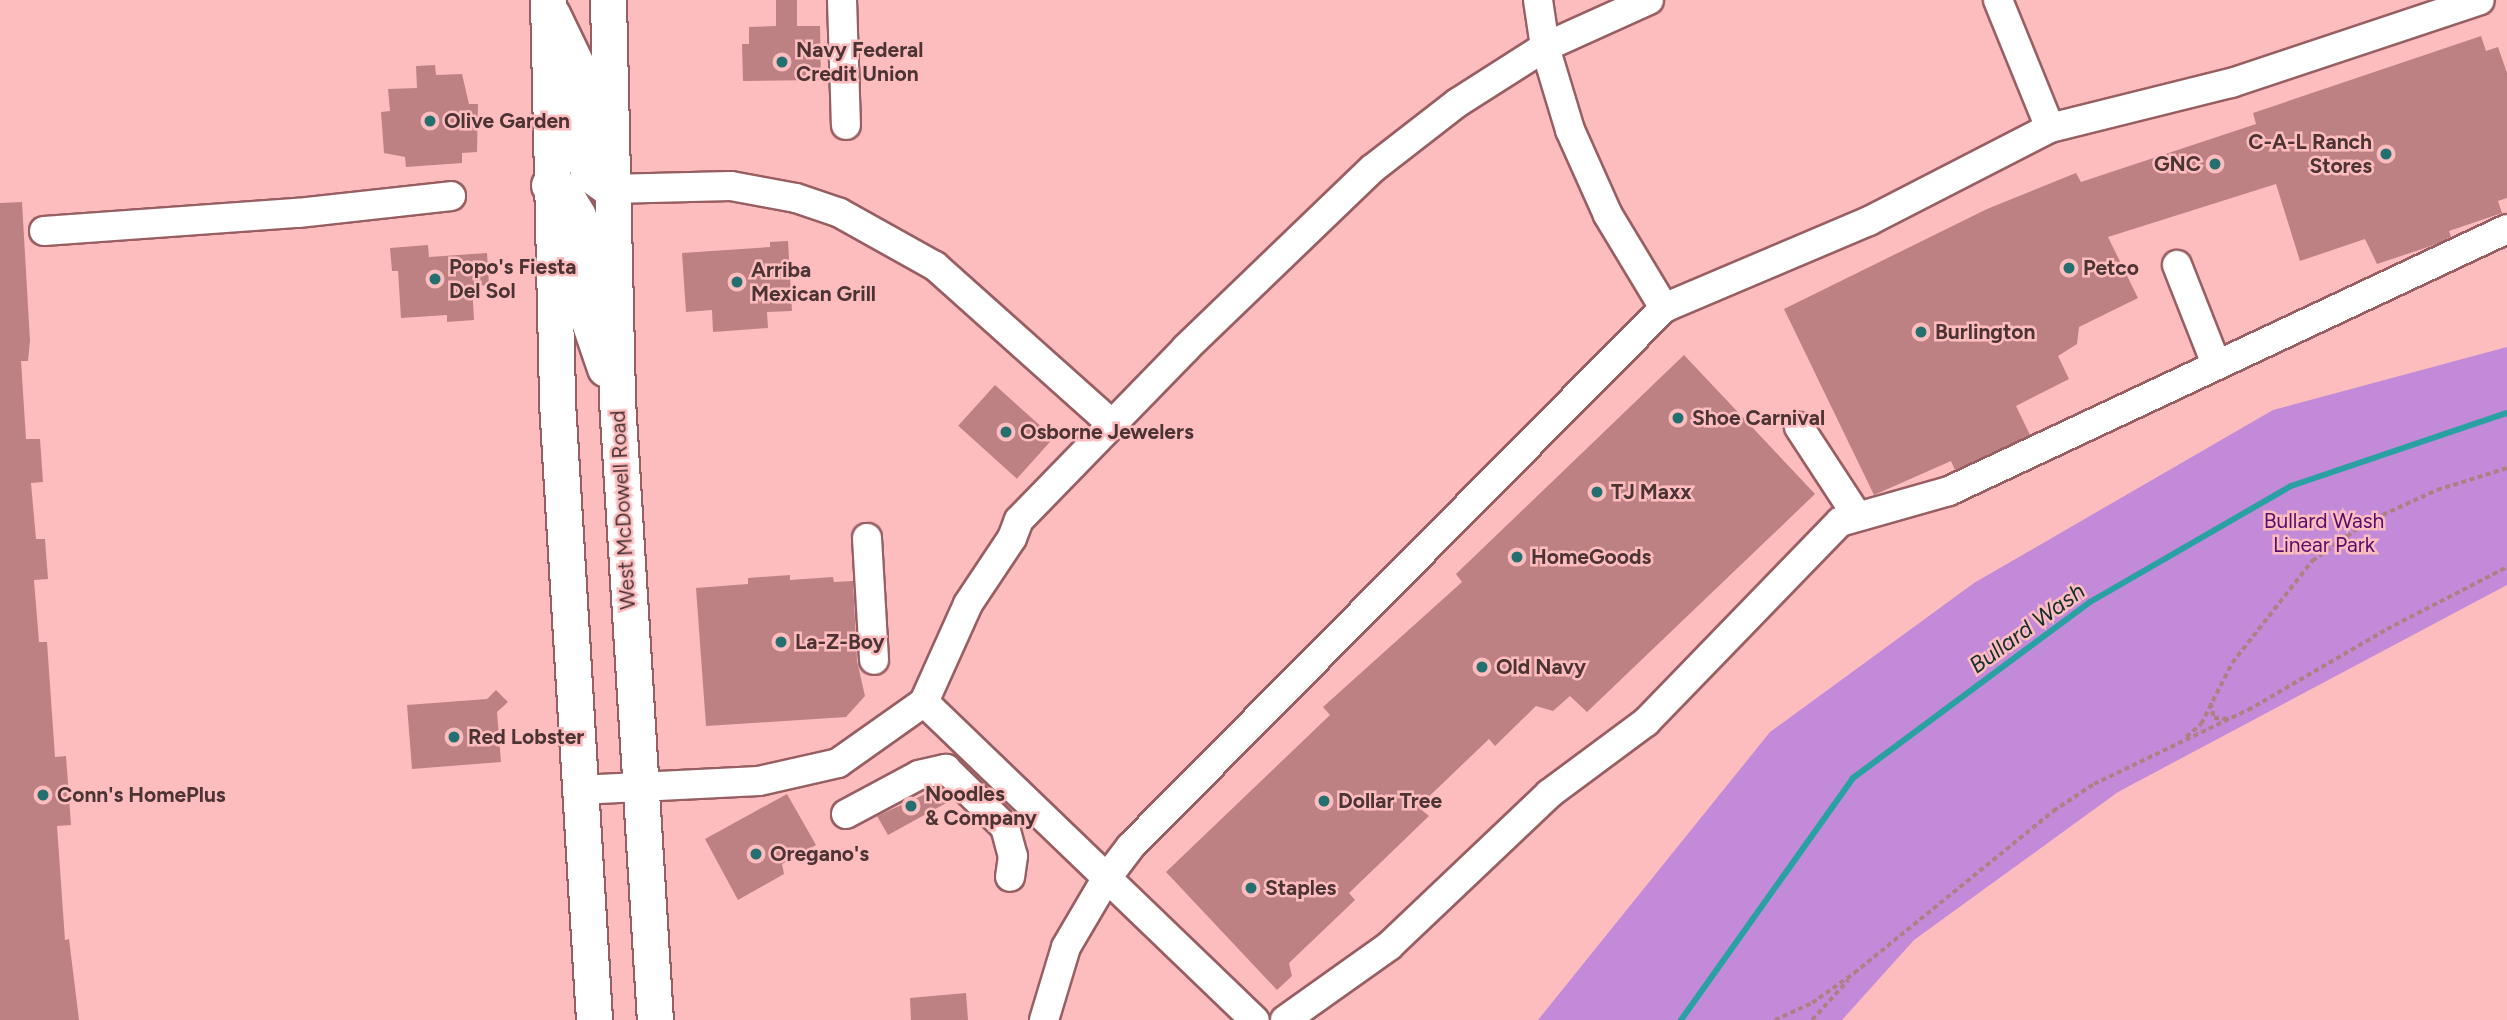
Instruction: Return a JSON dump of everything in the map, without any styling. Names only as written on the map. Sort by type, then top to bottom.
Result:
[{"type":"main road","name":"West McDowell Road","points":[[608,0],[610,189],[617,401],[655,1020]]},
{"type":"main road","points":[[548,2],[578,68],[584,161],[591,175],[610,189]]},
{"type":"main road","points":[[548,2],[550,185],[579,790],[594,1020]]},
{"type":"main road","points":[[550,185],[562,189],[578,216],[584,307],[617,401]]},
{"type":"lane","points":[[842,0],[846,125]]},
{"type":"lane","points":[[1538,0],[1545,47],[1570,130],[1608,215],[1664,308]]},
{"type":"lane","points":[[579,790],[759,781],[838,763],[924,702],[968,604],[1012,538],[1019,520],[1112,424],[1372,169],[1457,103],[1545,47],[1649,0]]},
{"type":"lane","points":[[1998,0],[2050,128]]},
{"type":"lane","points":[[1044,1020],[1066,947],[1106,879],[1131,846],[1664,308],[1869,221],[2050,128],[2231,83],[2480,0]]},
{"type":"lane","points":[[610,189],[731,186],[796,198],[840,213],[935,267],[1112,424]]},
{"type":"lane","points":[[44,231],[298,213],[451,196]]},
{"type":"lane","points":[[1285,1020],[1389,946],[1549,794],[1646,722],[1839,522],[1856,514],[1949,491],[2507,229]]},
{"type":"lane","points":[[2177,265],[2216,364]]},
{"type":"lane","points":[[1799,427],[1856,514]]},
{"type":"lane","points":[[867,538],[874,660]]},
{"type":"lane","points":[[924,702],[1255,1020]]},
{"type":"lane","points":[[846,814],[919,775],[946,769],[1005,827],[1013,856],[1010,877]]},
{"type":"path","points":[[2182,741],[2201,724],[2232,663],[2312,561],[2367,522],[2437,490],[2507,468]]},
{"type":"path","points":[[1775,1020],[1812,1003],[1854,973],[2053,811],[2094,784],[2231,719],[2507,567]]},
{"type":"path","points":[[2211,701],[2214,718],[2231,719]]},
{"type":"path","points":[[1812,1020],[1854,973]]},
{"type":"green space","name":"Bullard Wash Linear Park","points":[[2507,347],[2507,585],[2118,792],[1914,940],[1842,1020],[1538,1020],[1770,732],[1974,583],[2273,410]]},
{"type":"building","name":"Navy Federal Credit Union","points":[[776,0],[797,0],[797,26],[820,26],[821,80],[743,81],[742,44],[749,44],[749,27],[776,26]]},
{"type":"building","points":[[2481,36],[2486,51],[2498,47],[2507,73],[2507,198],[2498,201],[2502,213],[2449,231],[2451,237],[2434,245],[2377,264],[2365,239],[2300,261],[2276,184],[2108,237],[2138,298],[2079,327],[2077,344],[2058,356],[2069,379],[2016,406],[2030,435],[1955,470],[1951,461],[1874,495],[1784,309],[1987,209],[2076,173],[2081,182],[2256,124],[2253,113]]},
{"type":"building","name":"Olive Garden","points":[[435,65],[436,75],[462,74],[469,104],[478,104],[477,152],[462,153],[462,163],[406,167],[405,157],[384,153],[381,112],[390,111],[388,89],[417,88],[416,66]]},
{"type":"building","points":[[22,202],[30,341],[28,361],[21,361],[26,439],[40,439],[43,482],[31,483],[36,539],[45,539],[48,579],[34,580],[39,642],[47,642],[55,757],[66,756],[71,825],[57,826],[65,940],[69,939],[79,1020],[0,1020],[0,203]]},
{"type":"building","name":"Arriba Mexican Grill","points":[[788,241],[792,311],[767,312],[768,328],[713,332],[712,310],[686,312],[682,253],[770,247],[770,242]]},
{"type":"building","name":"Popo's Fiesta Del Sol","points":[[428,245],[429,257],[487,253],[489,285],[472,286],[474,320],[447,322],[447,315],[401,318],[398,271],[392,271],[390,248]]},
{"type":"building","points":[[1684,355],[1815,494],[1587,712],[1570,696],[1553,711],[1536,706],[1495,746],[1489,739],[1418,807],[1429,816],[1349,893],[1355,900],[1289,963],[1292,976],[1277,990],[1166,872],[1330,715],[1323,707],[1462,582],[1456,574]]},
{"type":"building","name":"Osborne Jewelers","points":[[995,385],[1054,438],[1017,479],[958,426]]},
{"type":"building","name":"La-Z-Boy","points":[[790,575],[790,580],[833,577],[834,582],[853,581],[857,661],[865,696],[846,717],[706,726],[696,588],[748,584],[748,578]]},
{"type":"building","name":"Red Lobster","points":[[496,690],[508,702],[497,712],[501,762],[412,769],[407,705],[487,699]]},
{"type":"building","name":"Noodles & Company","points":[[941,787],[948,802],[888,835],[877,816]]},
{"type":"building","name":"Oregano's","points":[[787,794],[816,845],[782,864],[784,874],[738,900],[705,839]]},
{"type":"building","points":[[966,993],[968,1020],[911,1020],[910,998]]},
{"type":"waterway","name":"Bullard Wash","points":[[1681,1020],[1853,778],[2090,602],[2291,486],[2507,413]]},
{"type":"place","name":"Navy Federal Credit Union","points":[[782,62]]},
{"type":"place","name":"Olive Garden","points":[[430,121]]},
{"type":"place","name":"C-A-L Ranch Stores","points":[[2386,154]]},
{"type":"place","name":"GNC","points":[[2215,164]]},
{"type":"place","name":"Petco","points":[[2069,268]]},
{"type":"place","name":"Popo's Fiesta Del Sol","points":[[435,279]]},
{"type":"place","name":"Arriba Mexican Grill","points":[[737,282]]},
{"type":"place","name":"Burlington","points":[[1921,332]]},
{"type":"place","name":"Shoe Carnival","points":[[1678,418]]},
{"type":"place","name":"Osborne Jewelers","points":[[1006,432]]},
{"type":"place","name":"TJ Maxx","points":[[1597,492]]},
{"type":"place","name":"HomeGoods","points":[[1517,557]]},
{"type":"place","name":"La-Z-Boy","points":[[781,642]]},
{"type":"place","name":"Old Navy","points":[[1482,667]]},
{"type":"place","name":"Red Lobster","points":[[454,737]]},
{"type":"place","name":"Conn's HomePlus","points":[[43,795]]},
{"type":"place","name":"Dollar Tree","points":[[1324,801]]},
{"type":"place","name":"Noodles & Company","points":[[911,806]]},
{"type":"place","name":"Oregano's","points":[[756,854]]},
{"type":"place","name":"Staples","points":[[1251,888]]}]
